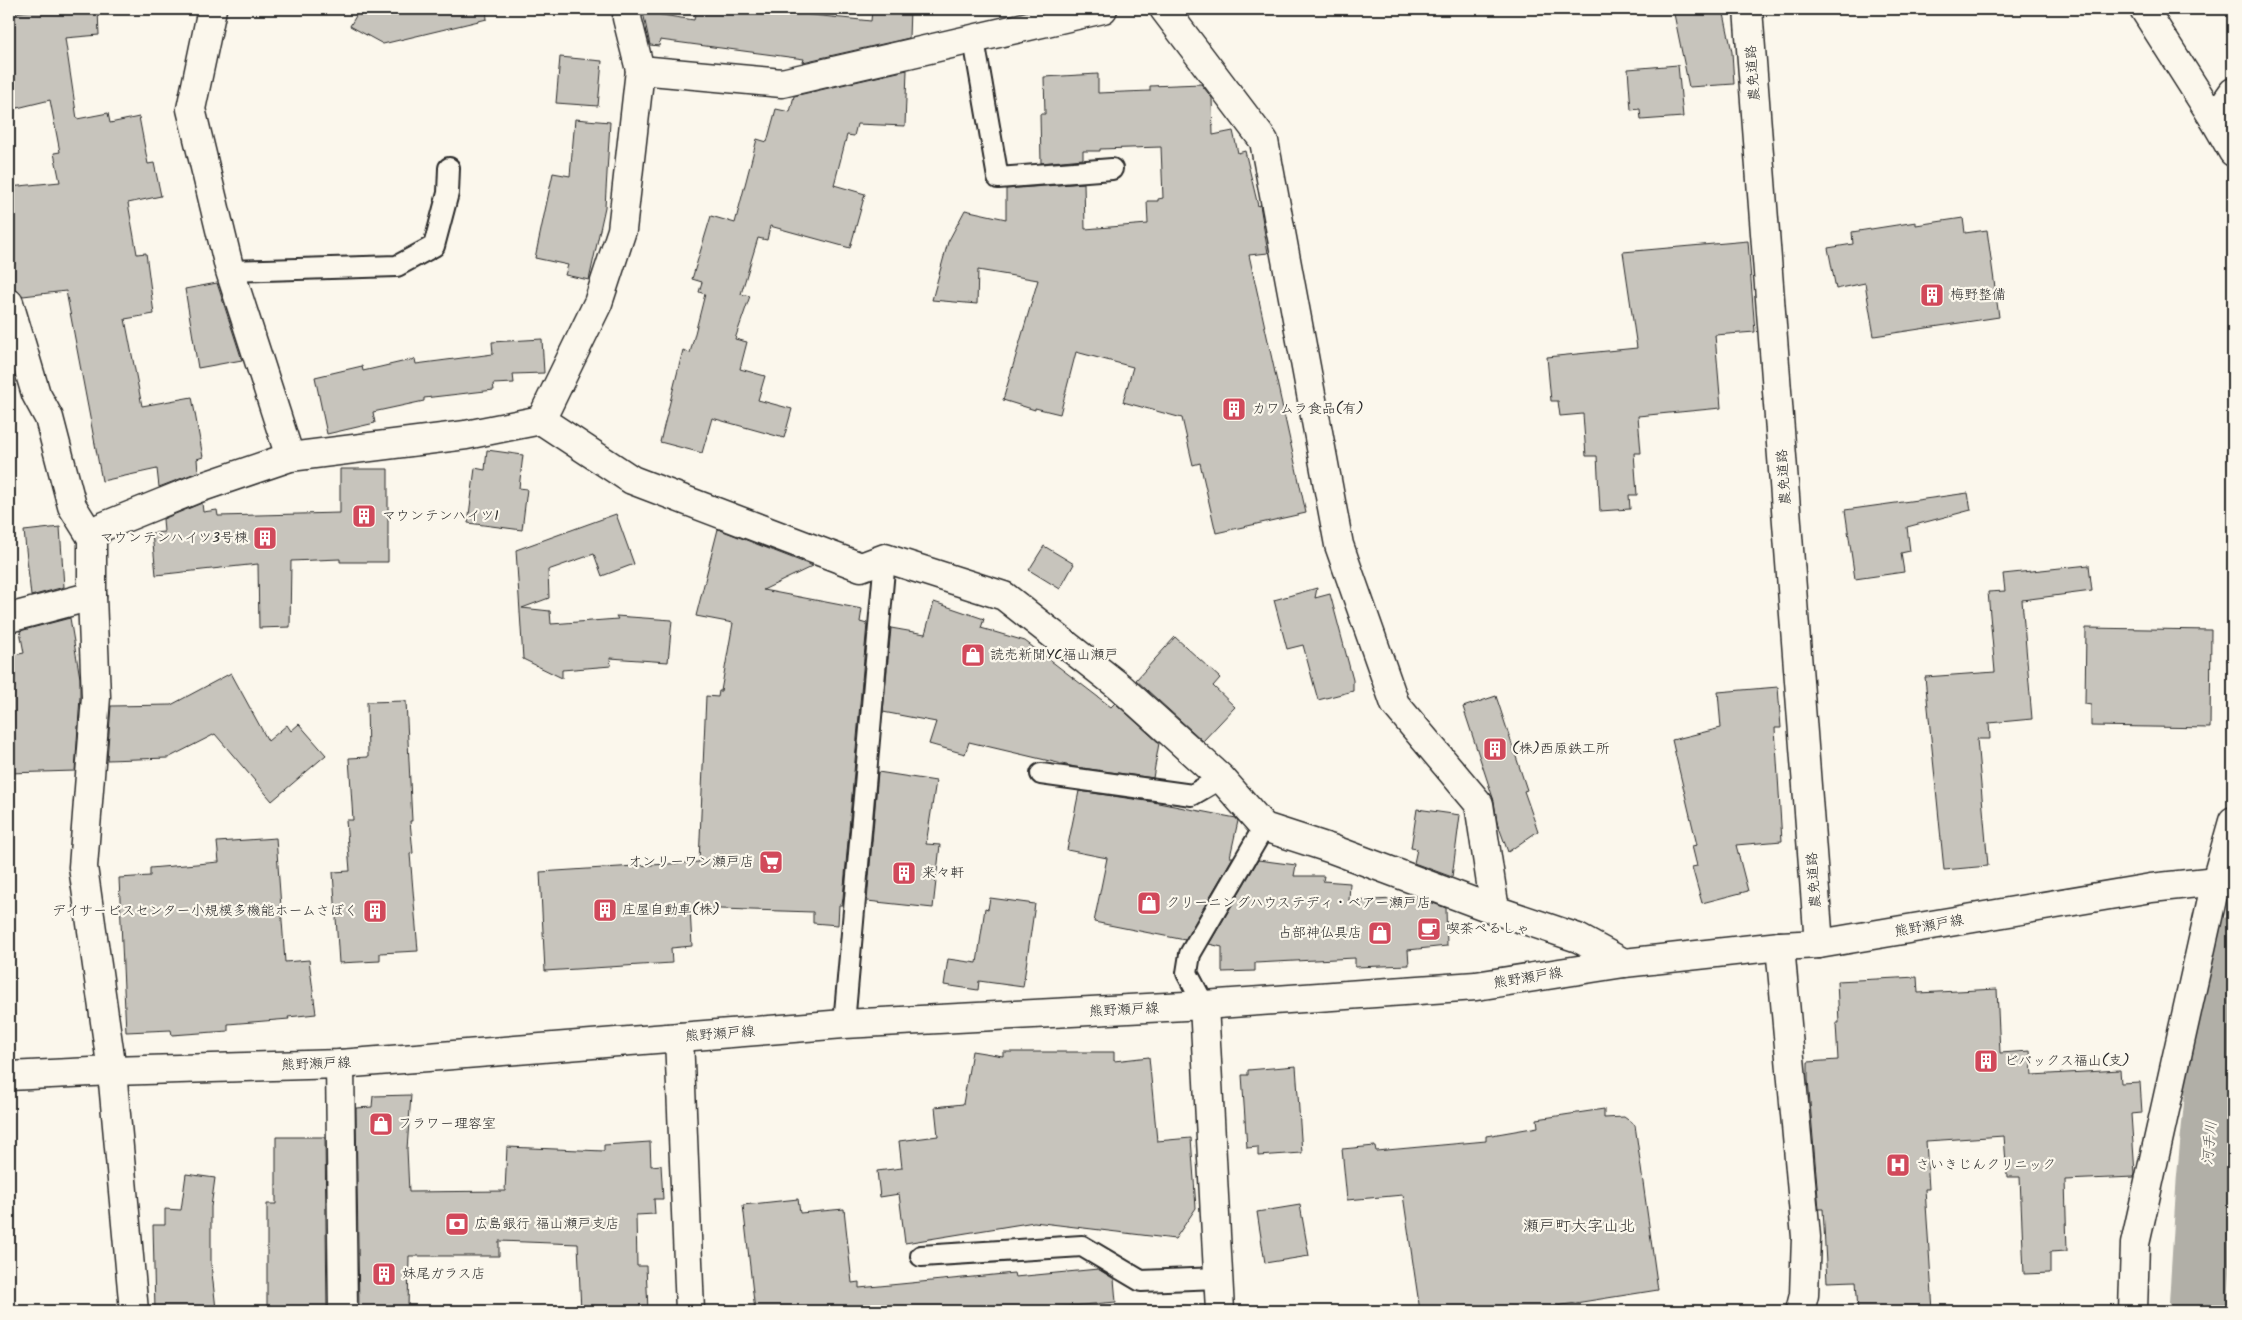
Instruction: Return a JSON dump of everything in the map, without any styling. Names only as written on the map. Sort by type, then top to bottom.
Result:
[{"type":"street","points":[[212,9],[191,109],[230,271],[290,457]]},
{"type":"street","points":[[541,420],[598,303],[622,230],[640,70],[627,18],[628,9]]},
{"type":"street","points":[[640,70],[782,83],[1103,9]]},
{"type":"street","points":[[1164,9],[1264,141],[1339,545],[1395,704],[1479,804],[1495,910]]},
{"type":"street","name":"農免道路","points":[[1748,9],[1819,944]]},
{"type":"street","points":[[2144,9],[2233,152]]},
{"type":"street","points":[[2214,119],[2233,92]]},
{"type":"street","points":[[9,303],[36,394],[49,418],[72,506],[92,538],[96,697],[83,867],[112,1071],[134,1311]]},
{"type":"street","points":[[92,538],[102,527],[196,489],[290,457],[466,435],[541,420],[632,480],[861,567],[885,558],[1004,596],[1120,687],[1222,778],[1264,827],[1332,849],[1495,910],[1578,938],[1624,963]]},
{"type":"street","points":[[9,618],[92,596]]},
{"type":"street","points":[[2133,1311],[2135,1244],[2225,884],[2233,821]]},
{"type":"street","name":"熊野瀬戸線","points":[[9,1076],[340,1064],[844,1024],[1204,1005],[1476,986],[1624,963],[1780,946],[1819,944],[2151,888],[2225,884]]},
{"type":"street","points":[[1780,946],[1806,1237],[1804,1295],[1800,1311]]},
{"type":"street","points":[[1204,1005],[1220,1311]]},
{"type":"street","points":[[679,1037],[690,1311]]},
{"type":"street","points":[[340,1064],[343,1311]]},
{"type":"lane","points":[[974,40],[998,178],[1112,169]]},
{"type":"lane","points":[[230,271],[397,266],[434,246],[448,193],[449,168]]},
{"type":"lane","points":[[844,1024],[885,558]]},
{"type":"lane","points":[[1040,774],[1192,794],[1222,778]]},
{"type":"lane","points":[[1204,1005],[1188,972],[1190,954],[1264,827]]},
{"type":"lane","points":[[921,1256],[1082,1246],[1141,1282],[1218,1278]]},
{"type":"building","points":[[40,9],[98,9],[99,35],[65,38],[77,119],[108,113],[110,123],[139,117],[148,164],[154,163],[161,196],[128,203],[137,254],[146,253],[154,314],[125,319],[142,406],[192,397],[203,457],[197,459],[198,472],[159,487],[157,469],[102,481],[66,291],[23,296],[19,291],[9,288],[9,187],[60,182],[54,153],[60,152],[50,100],[9,110],[9,14]]},
{"type":"building","points":[[360,9],[486,9],[487,19],[383,44],[350,26]]},
{"type":"building","points":[[696,9],[753,9],[871,21],[872,9],[910,9],[909,38],[803,62],[804,59],[660,40],[659,46],[650,45],[643,12],[694,20]]},
{"type":"building","points":[[1673,9],[1723,9],[1732,52],[1734,84],[1689,87]]},
{"type":"building","points":[[560,57],[602,61],[598,106],[556,103]]},
{"type":"building","points":[[1678,65],[1683,117],[1641,120],[1640,109],[1631,110],[1628,69]]},
{"type":"building","points":[[907,70],[905,126],[857,124],[854,136],[847,135],[834,185],[865,194],[850,248],[770,226],[767,240],[758,238],[741,294],[750,296],[735,339],[747,342],[740,369],[765,376],[758,400],[792,409],[784,438],[712,418],[702,453],[660,442],[683,350],[690,353],[705,294],[699,292],[702,282],[692,279],[711,216],[735,223],[757,139],[767,142],[776,109],[790,112],[794,96]]},
{"type":"building","points":[[1098,74],[1098,93],[1150,91],[1150,86],[1201,84],[1212,98],[1213,135],[1233,131],[1238,153],[1245,151],[1258,206],[1260,205],[1268,253],[1249,255],[1306,513],[1216,533],[1200,463],[1193,465],[1182,418],[1123,402],[1133,367],[1076,352],[1060,414],[1035,408],[1035,410],[1003,400],[1038,280],[978,270],[977,304],[932,300],[948,242],[965,210],[1006,219],[1006,189],[1084,183],[1085,229],[1148,224],[1147,201],[1158,201],[1158,199],[1163,198],[1161,147],[1083,151],[1083,159],[1041,163],[1040,114],[1045,114],[1044,77]]},
{"type":"building","points":[[575,119],[610,122],[605,207],[589,280],[565,275],[568,265],[535,258],[553,173],[570,176]]},
{"type":"building","points":[[1963,218],[1965,233],[1987,230],[1999,317],[1874,336],[1865,283],[1836,289],[1828,248],[1853,244],[1852,232],[1916,222],[1916,225]]},
{"type":"building","points":[[1748,241],[1755,332],[1715,335],[1721,408],[1638,416],[1641,453],[1634,453],[1637,495],[1629,495],[1630,509],[1600,511],[1597,456],[1586,456],[1583,414],[1560,416],[1558,401],[1551,401],[1547,357],[1637,348],[1623,252]]},
{"type":"building","points":[[217,283],[242,360],[198,368],[185,289]]},
{"type":"building","points":[[542,339],[544,373],[513,374],[514,383],[493,384],[494,390],[424,398],[424,401],[373,412],[375,423],[327,434],[315,377],[362,366],[363,371],[415,359],[416,364],[493,354],[492,342]]},
{"type":"building","points":[[487,450],[523,455],[519,488],[527,489],[522,530],[468,523],[475,468],[485,470]]},
{"type":"building","points":[[340,469],[388,469],[388,562],[340,562],[340,559],[291,561],[290,627],[259,628],[258,564],[156,575],[152,533],[164,532],[163,519],[202,503],[203,512],[217,510],[218,516],[340,513]]},
{"type":"building","points":[[1968,493],[1971,510],[1907,527],[1910,551],[1901,553],[1904,572],[1855,579],[1845,510]]},
{"type":"building","points":[[616,514],[634,564],[602,576],[594,554],[548,570],[549,598],[522,608],[550,611],[551,624],[618,619],[616,616],[672,620],[668,662],[610,658],[611,666],[562,670],[562,678],[523,659],[516,550]]},
{"type":"building","points":[[60,527],[64,587],[31,596],[24,531]]},
{"type":"building","points":[[718,529],[813,566],[763,590],[862,609],[860,622],[867,624],[843,898],[842,905],[839,905],[838,925],[813,923],[813,912],[690,908],[692,946],[671,948],[672,963],[545,971],[540,872],[699,862],[706,696],[718,697],[719,691],[721,691],[733,623],[696,616]]},
{"type":"building","points":[[1044,546],[1074,564],[1060,589],[1029,570]]},
{"type":"building","points":[[2089,565],[2092,591],[2022,600],[2032,719],[1989,723],[1990,739],[1977,739],[1988,866],[1944,870],[1925,677],[1995,672],[1988,592],[2005,591],[2003,574]]},
{"type":"building","points":[[1317,588],[1315,598],[1330,594],[1353,680],[1353,691],[1318,700],[1303,645],[1287,649],[1274,600]]},
{"type":"building","points":[[934,602],[984,619],[981,628],[1025,641],[1111,707],[1115,703],[1159,743],[1153,778],[1075,767],[969,742],[965,754],[929,744],[936,722],[883,712],[891,628],[925,634]]},
{"type":"building","points":[[70,618],[80,678],[75,771],[9,773],[9,656],[24,653],[20,631]]},
{"type":"building","points":[[2086,628],[2211,630],[2210,728],[2091,726],[2091,705],[2085,704]]},
{"type":"building","points":[[1175,637],[1220,678],[1213,686],[1235,707],[1203,741],[1136,680]]},
{"type":"building","points":[[231,673],[268,741],[287,725],[291,731],[299,724],[326,755],[272,801],[215,734],[168,758],[107,760],[111,706],[171,705]]},
{"type":"building","points":[[1778,687],[1781,728],[1775,728],[1782,841],[1736,845],[1748,891],[1702,903],[1692,867],[1697,866],[1692,846],[1697,845],[1672,740],[1721,728],[1718,692]]},
{"type":"building","name":"(株)西原鉄工所","points":[[1496,696],[1527,790],[1524,791],[1538,831],[1508,852],[1497,822],[1494,801],[1463,707]]},
{"type":"building","points":[[406,701],[412,821],[410,821],[413,853],[410,854],[418,951],[380,953],[380,961],[339,963],[333,872],[350,871],[346,820],[353,820],[349,758],[368,757],[367,702]]},
{"type":"building","points":[[878,772],[936,781],[926,844],[940,845],[933,908],[867,901]]},
{"type":"building","points":[[1079,791],[1153,802],[1236,818],[1238,821],[1230,857],[1233,857],[1185,940],[1094,922],[1107,858],[1067,850]]},
{"type":"building","points":[[1417,809],[1460,815],[1452,877],[1414,863],[1417,849],[1411,848]]},
{"type":"building","points":[[276,838],[285,962],[309,960],[316,1014],[288,1017],[289,1019],[228,1024],[228,1031],[172,1035],[171,1030],[126,1032],[119,878],[150,876],[150,868],[219,862],[217,842]]},
{"type":"building","points":[[1258,860],[1296,865],[1294,876],[1324,876],[1323,881],[1350,883],[1349,901],[1395,899],[1407,902],[1409,894],[1446,908],[1447,946],[1408,950],[1409,965],[1355,967],[1355,958],[1255,963],[1255,971],[1222,972],[1222,947],[1209,944]]},
{"type":"building","points":[[990,898],[1035,904],[1023,987],[979,981],[978,990],[944,985],[948,959],[977,963],[985,908],[988,909]]},
{"type":"building","points":[[1917,977],[1918,993],[1997,989],[2000,1053],[2030,1051],[2032,1075],[2120,1070],[2121,1083],[2140,1082],[2142,1113],[2131,1114],[2135,1174],[2134,1177],[2065,1180],[2067,1251],[2050,1252],[2050,1273],[2024,1274],[2020,1177],[2007,1177],[2004,1136],[1926,1141],[1929,1189],[1925,1189],[1933,1311],[1858,1311],[1856,1281],[1827,1282],[1823,1209],[1819,1209],[1808,1062],[1838,1060],[1836,1023],[1839,1023],[1837,981]]},
{"type":"building","points":[[972,1051],[1003,1056],[1003,1052],[1114,1052],[1114,1061],[1149,1057],[1157,1141],[1191,1138],[1196,1208],[1175,1239],[1034,1222],[905,1243],[899,1194],[880,1197],[877,1171],[902,1168],[899,1141],[938,1136],[935,1107],[963,1104]]},
{"type":"building","points":[[1296,1066],[1302,1153],[1258,1156],[1258,1147],[1247,1148],[1242,1075],[1248,1075],[1248,1070]]},
{"type":"building","points":[[411,1095],[407,1149],[409,1192],[505,1191],[507,1147],[604,1151],[604,1145],[650,1142],[651,1166],[661,1165],[663,1199],[654,1199],[655,1214],[636,1215],[637,1266],[646,1266],[648,1311],[581,1311],[578,1244],[499,1241],[499,1256],[409,1256],[408,1311],[359,1311],[356,1108],[372,1107],[373,1096]]},
{"type":"building","points":[[1604,1109],[1604,1118],[1624,1117],[1635,1125],[1658,1290],[1550,1307],[1551,1311],[1420,1311],[1403,1195],[1347,1200],[1342,1149],[1375,1146],[1376,1151],[1486,1141],[1486,1136],[1538,1127],[1537,1119]]},
{"type":"building","points":[[276,1137],[325,1137],[327,1311],[267,1311],[267,1204],[276,1204]]},
{"type":"building","points":[[186,1174],[215,1178],[211,1207],[211,1264],[216,1309],[208,1309],[208,1311],[155,1311],[153,1225],[165,1225],[165,1209],[181,1210]]},
{"type":"building","points":[[798,1199],[800,1213],[844,1209],[852,1283],[859,1282],[859,1288],[1014,1273],[1015,1277],[1098,1269],[1114,1279],[1116,1302],[1016,1311],[755,1311],[743,1205]]},
{"type":"building","points":[[1300,1205],[1309,1256],[1265,1263],[1257,1212]]},
{"type":"waterway","name":"河手川","points":[[2198,1311],[2206,1182],[2226,973],[2233,946]]},
{"type":"place","name":"梅野整備","points":[[1932,295]]},
{"type":"place","name":"カワムラ食品(有)","points":[[1234,409]]},
{"type":"place","name":"マウンテンハイツ1","points":[[364,516]]},
{"type":"place","name":"マウンテンハイツ3号棟","points":[[265,538]]},
{"type":"place","name":"読売新聞YC福山瀬戸","points":[[973,655]]},
{"type":"place","name":"(株)西原鉄工所","points":[[1495,749]]},
{"type":"place","name":"オンリーワン瀬戸店","points":[[771,862]]},
{"type":"place","name":"来々軒","points":[[904,873]]},
{"type":"place","name":"クリーニングハウステディ・ベアー瀬戸店","points":[[1149,903]]},
{"type":"place","name":"庄屋自動車(株)","points":[[605,910]]},
{"type":"place","name":"デイサービスセンター小規模多機能ホームさぼく","points":[[375,911]]},
{"type":"place","name":"喫茶ぺるしゃ","points":[[1429,929]]},
{"type":"place","name":"占部神仏具店","points":[[1380,933]]},
{"type":"place","name":"ビバックス福山(支)","points":[[1986,1061]]},
{"type":"place","name":"フラワー理容室","points":[[381,1124]]},
{"type":"place","name":"さいきじんクリニック","points":[[1898,1165]]},
{"type":"place","name":"広島銀行 福山瀬戸支店","points":[[457,1224]]},
{"type":"place","name":"妹尾ガラス店","points":[[384,1274]]},
{"type":"district","name":"瀬戸町大字山北","points":[[1579,1226]]}]
